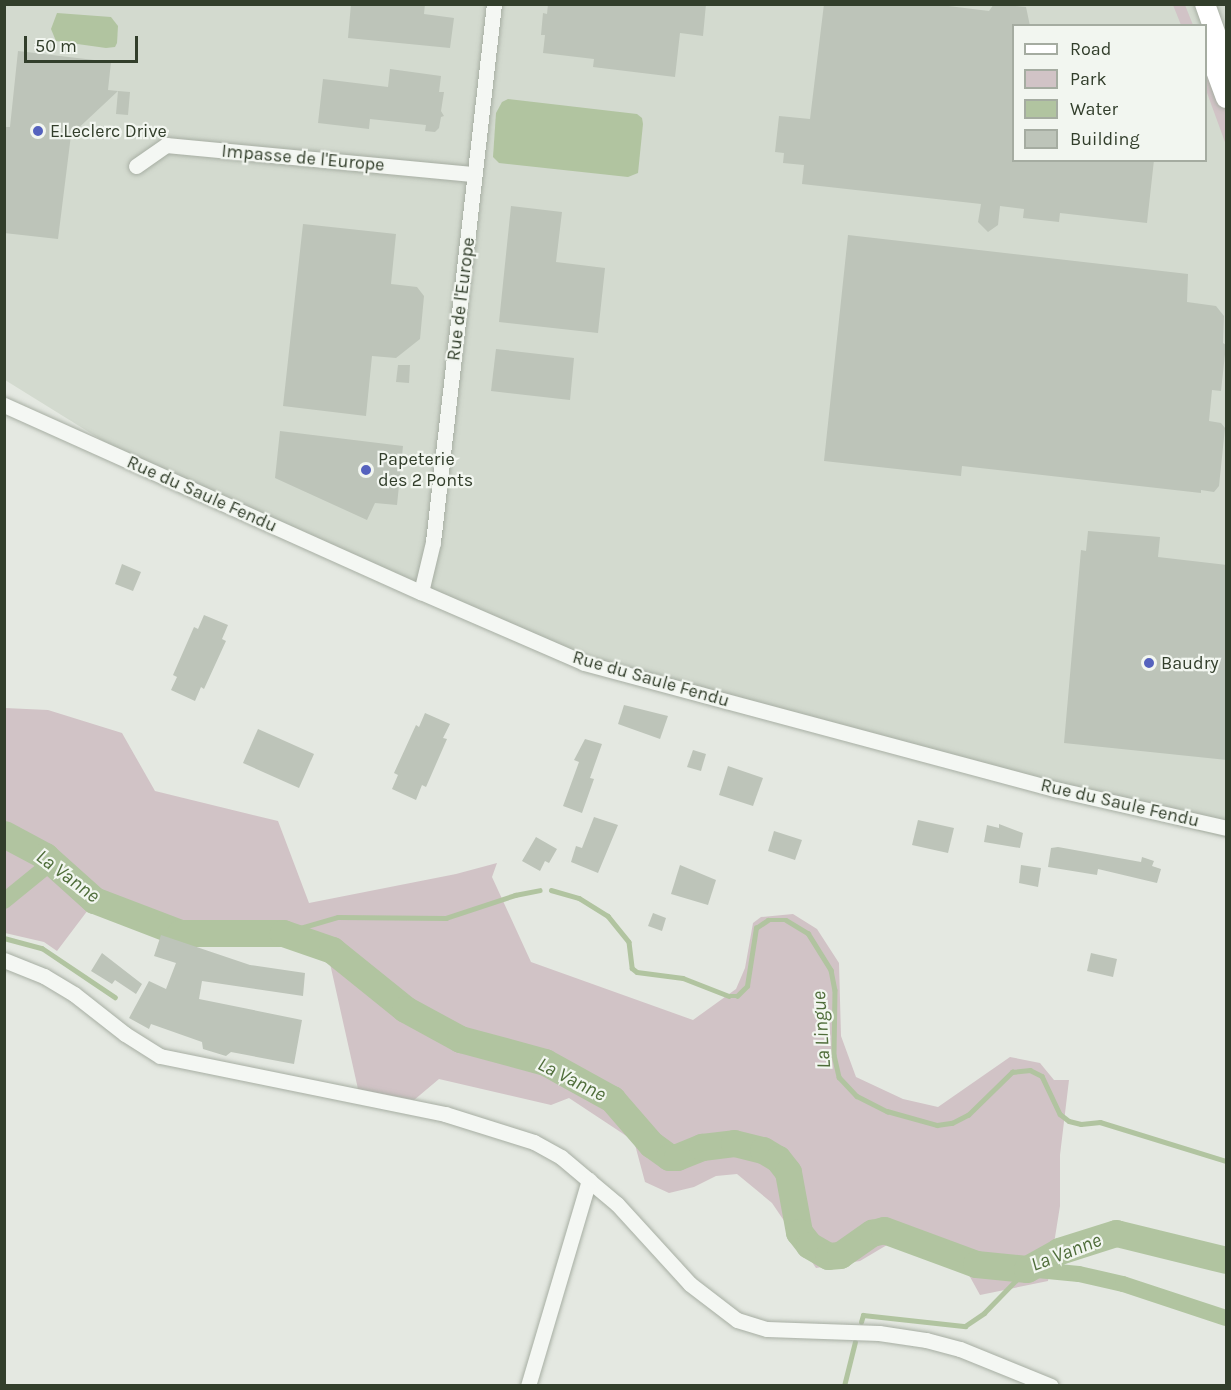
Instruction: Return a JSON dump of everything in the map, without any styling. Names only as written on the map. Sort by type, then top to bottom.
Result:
[{"type":"main road","points":[[1192,4],[1199,24]]},
{"type":"main road","points":[[1205,4],[1227,63]]},
{"type":"main road","points":[[1207,43],[1227,98]]},
{"type":"street","name":"Rue de l'Europe","points":[[420,592],[433,542],[494,4]]},
{"type":"street","name":"Impasse de l'Europe","points":[[136,166],[166,146],[475,174]]},
{"type":"street","name":"Rue du Saule Fendu","points":[[4,405],[584,663],[1055,789],[1227,828]]},
{"type":"street","points":[[4,960],[44,976],[74,994],[125,1034],[160,1056],[445,1114],[511,1132],[547,1148],[617,1204],[690,1284],[737,1320],[767,1329],[879,1333],[926,1340],[960,1349],[1051,1386]]},
{"type":"street","points":[[528,1386],[588,1180]]},
{"type":"shaded area","points":[[4,5],[1226,5],[1226,838],[708,704],[573,663],[179,488],[5,380]]},
{"type":"green space","points":[[1173,5],[1185,5],[1193,24],[1181,24]]},
{"type":"green space","points":[[1207,61],[1226,112],[1226,145],[1207,93]]},
{"type":"green space","points":[[5,708],[48,710],[122,733],[155,791],[278,821],[309,903],[456,874],[497,863],[492,877],[531,962],[693,1020],[736,989],[745,968],[753,923],[761,917],[793,914],[817,929],[839,963],[841,1036],[856,1077],[903,1099],[938,1107],[1010,1057],[1040,1063],[1054,1080],[1069,1080],[1060,1155],[1060,1206],[1048,1281],[980,1295],[964,1266],[892,1242],[860,1261],[816,1268],[772,1203],[737,1174],[716,1176],[694,1187],[669,1193],[645,1182],[634,1141],[569,1098],[551,1105],[439,1079],[414,1100],[358,1089],[329,959],[283,941],[178,939],[91,906],[57,951],[44,942],[5,933]]},
{"type":"water","points":[[57,13],[111,17],[118,26],[115,47],[106,48],[56,41],[51,29]]},
{"type":"water","points":[[508,99],[637,114],[642,118],[643,124],[638,173],[628,177],[499,163],[493,157],[496,113],[502,102]]},
{"type":"building","points":[[351,4],[425,4],[424,14],[454,18],[450,48],[348,38]]},
{"type":"building","points":[[548,4],[706,4],[703,36],[680,33],[675,77],[593,67],[594,59],[543,53],[545,35],[541,35],[543,13],[547,14]]},
{"type":"building","points":[[824,4],[932,4],[989,11],[994,4],[1026,7],[1030,24],[1012,24],[1012,162],[1154,162],[1147,223],[1060,213],[1059,222],[1023,218],[1024,209],[1000,206],[998,225],[988,232],[978,222],[981,204],[802,184],[804,165],[783,163],[784,153],[775,152],[779,116],[810,119]]},
{"type":"building","name":"E.Leclerc Drive","points":[[18,51],[111,62],[108,90],[118,91],[71,135],[58,239],[4,233],[4,127],[10,127]]},
{"type":"building","points":[[390,69],[441,76],[439,92],[444,92],[441,111],[444,116],[441,117],[439,128],[435,132],[425,131],[426,125],[370,119],[369,129],[318,123],[323,79],[388,87]]},
{"type":"building","points":[[118,91],[130,92],[128,115],[116,114]]},
{"type":"building","points":[[511,206],[562,212],[556,262],[605,268],[598,333],[499,322]]},
{"type":"building","points":[[303,224],[396,234],[391,284],[417,287],[424,296],[420,339],[396,358],[372,356],[366,416],[283,406]]},
{"type":"building","points":[[848,235],[1188,274],[1187,302],[1216,306],[1224,316],[1223,343],[1226,345],[1221,391],[1212,390],[1209,421],[1221,423],[1225,428],[1219,486],[1214,492],[1201,490],[1201,493],[962,466],[961,476],[824,461]]},
{"type":"building","points":[[496,349],[574,358],[570,400],[491,391]]},
{"type":"building","points":[[398,365],[410,365],[409,383],[396,382]]},
{"type":"building","points":[[280,431],[403,446],[397,505],[375,503],[367,520],[275,478]]},
{"type":"building","name":"Baudry","points":[[1088,531],[1160,537],[1158,557],[1227,565],[1227,760],[1064,743],[1081,550],[1086,551]]},
{"type":"building","points":[[122,564],[141,572],[133,591],[115,584]]},
{"type":"building","points":[[204,615],[228,625],[222,639],[226,641],[204,689],[201,687],[195,701],[171,690],[177,677],[173,675],[194,627],[198,629]]},
{"type":"building","points":[[624,705],[668,716],[660,739],[618,724]]},
{"type":"building","points":[[425,713],[450,724],[443,738],[447,739],[426,787],[422,785],[416,800],[392,789],[398,775],[394,773],[416,725],[419,727]]},
{"type":"building","points":[[258,729],[314,754],[299,788],[243,763]]},
{"type":"building","points":[[585,739],[602,744],[590,778],[594,779],[582,813],[563,806],[579,762],[574,760]]},
{"type":"building","points":[[693,750],[706,754],[701,771],[687,767]]},
{"type":"building","points":[[728,766],[763,778],[753,806],[719,795]]},
{"type":"building","points":[[594,817],[618,825],[598,873],[571,862],[576,846],[582,848]]},
{"type":"building","points":[[918,820],[954,828],[948,853],[912,845]]},
{"type":"building","points":[[999,824],[1023,833],[1020,848],[984,842],[987,825],[999,828]]},
{"type":"building","points":[[774,831],[802,840],[795,860],[768,851]]},
{"type":"building","points":[[536,837],[557,849],[549,863],[545,861],[540,871],[522,861]]},
{"type":"building","points":[[1058,847],[1141,862],[1142,857],[1154,861],[1152,866],[1161,869],[1157,883],[1098,869],[1097,875],[1048,867],[1051,848]]},
{"type":"building","points":[[680,865],[716,880],[708,905],[671,894]]},
{"type":"building","points":[[1021,865],[1041,868],[1038,887],[1019,883]]},
{"type":"building","points":[[653,913],[666,918],[662,931],[648,926]]},
{"type":"building","points":[[161,935],[250,965],[305,973],[303,996],[202,981],[199,999],[302,1020],[294,1064],[231,1052],[226,1056],[203,1049],[202,1042],[151,1024],[149,1029],[129,1018],[149,981],[166,989],[176,963],[154,956]]},
{"type":"building","points":[[102,953],[142,984],[136,994],[115,980],[112,984],[91,971]]},
{"type":"building","points":[[1091,953],[1117,959],[1113,977],[1087,971]]},
{"type":"waterway","name":"La Vanne","points":[[4,834],[45,856],[94,900],[180,933],[283,933],[332,950],[405,1009],[460,1039],[545,1062],[612,1099],[651,1144],[669,1157],[677,1157],[702,1147],[734,1143],[763,1150],[778,1159],[788,1172],[799,1232],[809,1245],[828,1256],[840,1255],[872,1233],[884,1230],[976,1264],[1027,1269],[1059,1251],[1116,1233],[1226,1260]]},
{"type":"waterway","points":[[4,901],[52,862]]},
{"type":"waterway","name":"La Lingue","points":[[283,933],[338,917],[446,918],[515,895],[540,890]]},
{"type":"waterway","name":"La Lingue","points":[[551,890],[579,898],[608,916],[629,942],[632,968],[637,972],[683,978],[729,996],[737,996],[747,986],[756,928],[768,920],[786,920],[808,933],[831,970],[835,990],[834,1055],[839,1077],[857,1096],[887,1111],[937,1125],[952,1123],[968,1115],[1012,1072],[1030,1070],[1042,1076],[1060,1114],[1069,1121],[1081,1124],[1100,1122],[1226,1161]]},
{"type":"waterway","points":[[4,938],[42,948],[115,997]]},
{"type":"waterway","points":[[861,1322],[863,1315],[965,1326],[984,1313],[1027,1269]]},
{"type":"waterway","points":[[1027,1269],[1079,1274],[1123,1284],[1226,1318]]},
{"type":"waterway","points":[[844,1386],[855,1342]]},
{"type":"place","name":"E.Leclerc Drive","points":[[38,131]]},
{"type":"place","name":"Papeterie des 2 Ponts","points":[[366,470]]},
{"type":"place","name":"Baudry","points":[[1149,663]]}]
